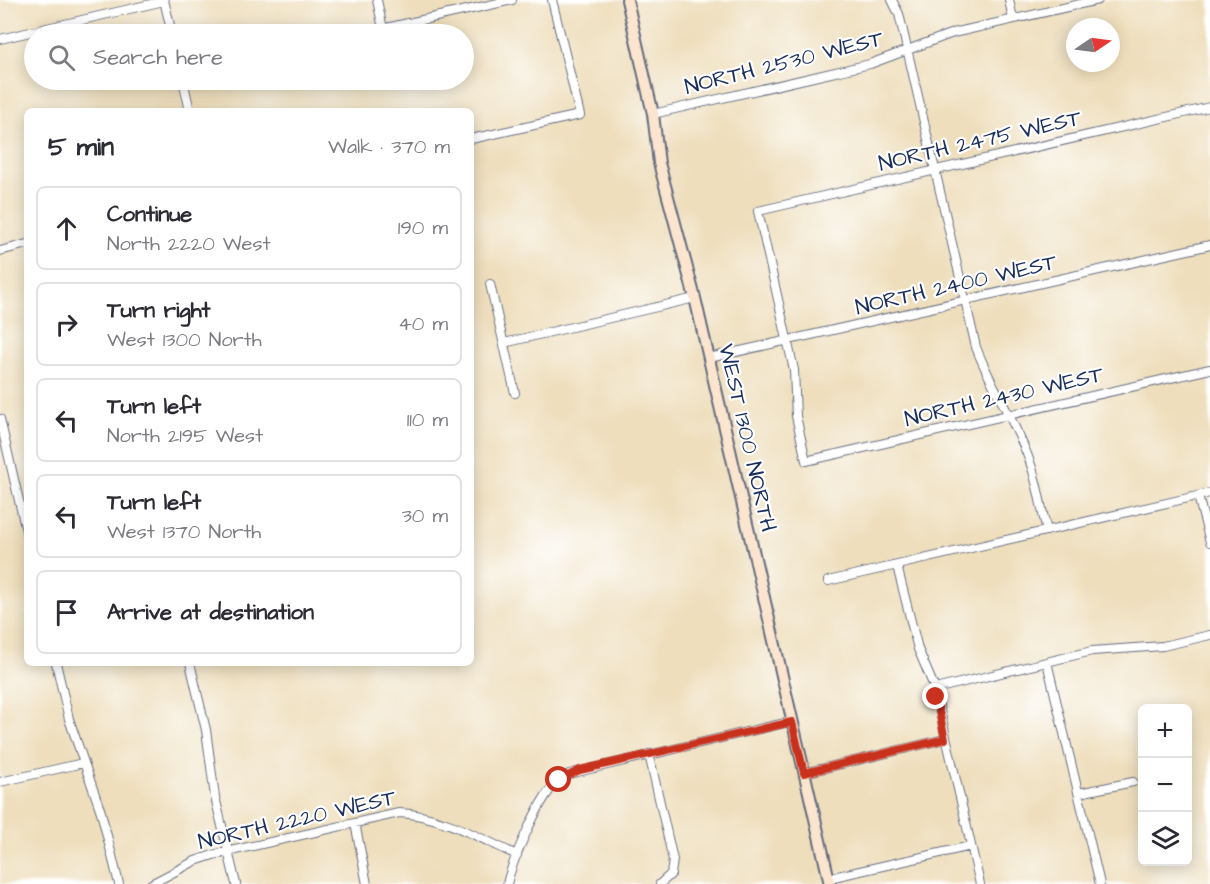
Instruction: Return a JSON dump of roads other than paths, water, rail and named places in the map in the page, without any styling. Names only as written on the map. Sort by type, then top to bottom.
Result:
[{"type":"street","points":[[377,0],[382,24]]},
{"type":"street","points":[[405,24],[512,0]]},
{"type":"street","points":[[474,138],[580,115],[552,0]]},
{"type":"street","name":"WEST 1300 NORTH","points":[[627,0],[653,114],[659,163],[695,298],[830,881]]},
{"type":"street","points":[[892,0],[899,14],[976,347],[1030,463],[1047,531]]},
{"type":"street","points":[[1009,0],[1013,20]]},
{"type":"street","name":"NORTH 2530 WEST","points":[[653,114],[870,64],[952,33],[1098,0]]},
{"type":"street","points":[[65,24],[164,1],[170,24]]},
{"type":"street","points":[[0,39],[24,33]]},
{"type":"street","points":[[185,90],[189,108]]},
{"type":"street","name":"NORTH 2475 WEST","points":[[787,341],[758,211],[1210,107]]},
{"type":"street","points":[[0,251],[24,245]]},
{"type":"street","name":"NORTH 2400 WEST","points":[[709,358],[1210,245]]},
{"type":"street","points":[[490,284],[515,393]]},
{"type":"street","points":[[504,343],[695,298]]},
{"type":"street","name":"NORTH 2430 WEST","points":[[787,341],[794,370],[796,416],[806,461],[1210,369]]},
{"type":"street","points":[[0,419],[24,522]]},
{"type":"street","points":[[828,581],[1210,493]]},
{"type":"street","points":[[1198,496],[1210,542]]},
{"type":"street","points":[[897,566],[918,649],[935,689],[980,884]]},
{"type":"street","points":[[935,689],[1092,651],[1163,646],[1210,635]]},
{"type":"street","points":[[1047,662],[1100,884]]},
{"type":"street","points":[[57,666],[69,718],[104,820],[119,884]]},
{"type":"street","points":[[191,666],[206,730],[215,797],[236,884]]},
{"type":"street","points":[[507,884],[511,867],[544,799],[559,780],[580,770],[792,722]]},
{"type":"street","points":[[804,773],[945,739]]},
{"type":"street","points":[[649,754],[674,860],[671,874],[662,883]]},
{"type":"street","points":[[0,782],[83,763]]},
{"type":"street","points":[[1078,793],[1133,782]]},
{"type":"street","name":"NORTH 2220 WEST","points":[[152,884],[195,861],[399,813],[419,814],[441,821],[517,855]]},
{"type":"street","points":[[355,823],[367,884]]},
{"type":"street","points":[[830,881],[970,846]]}]
